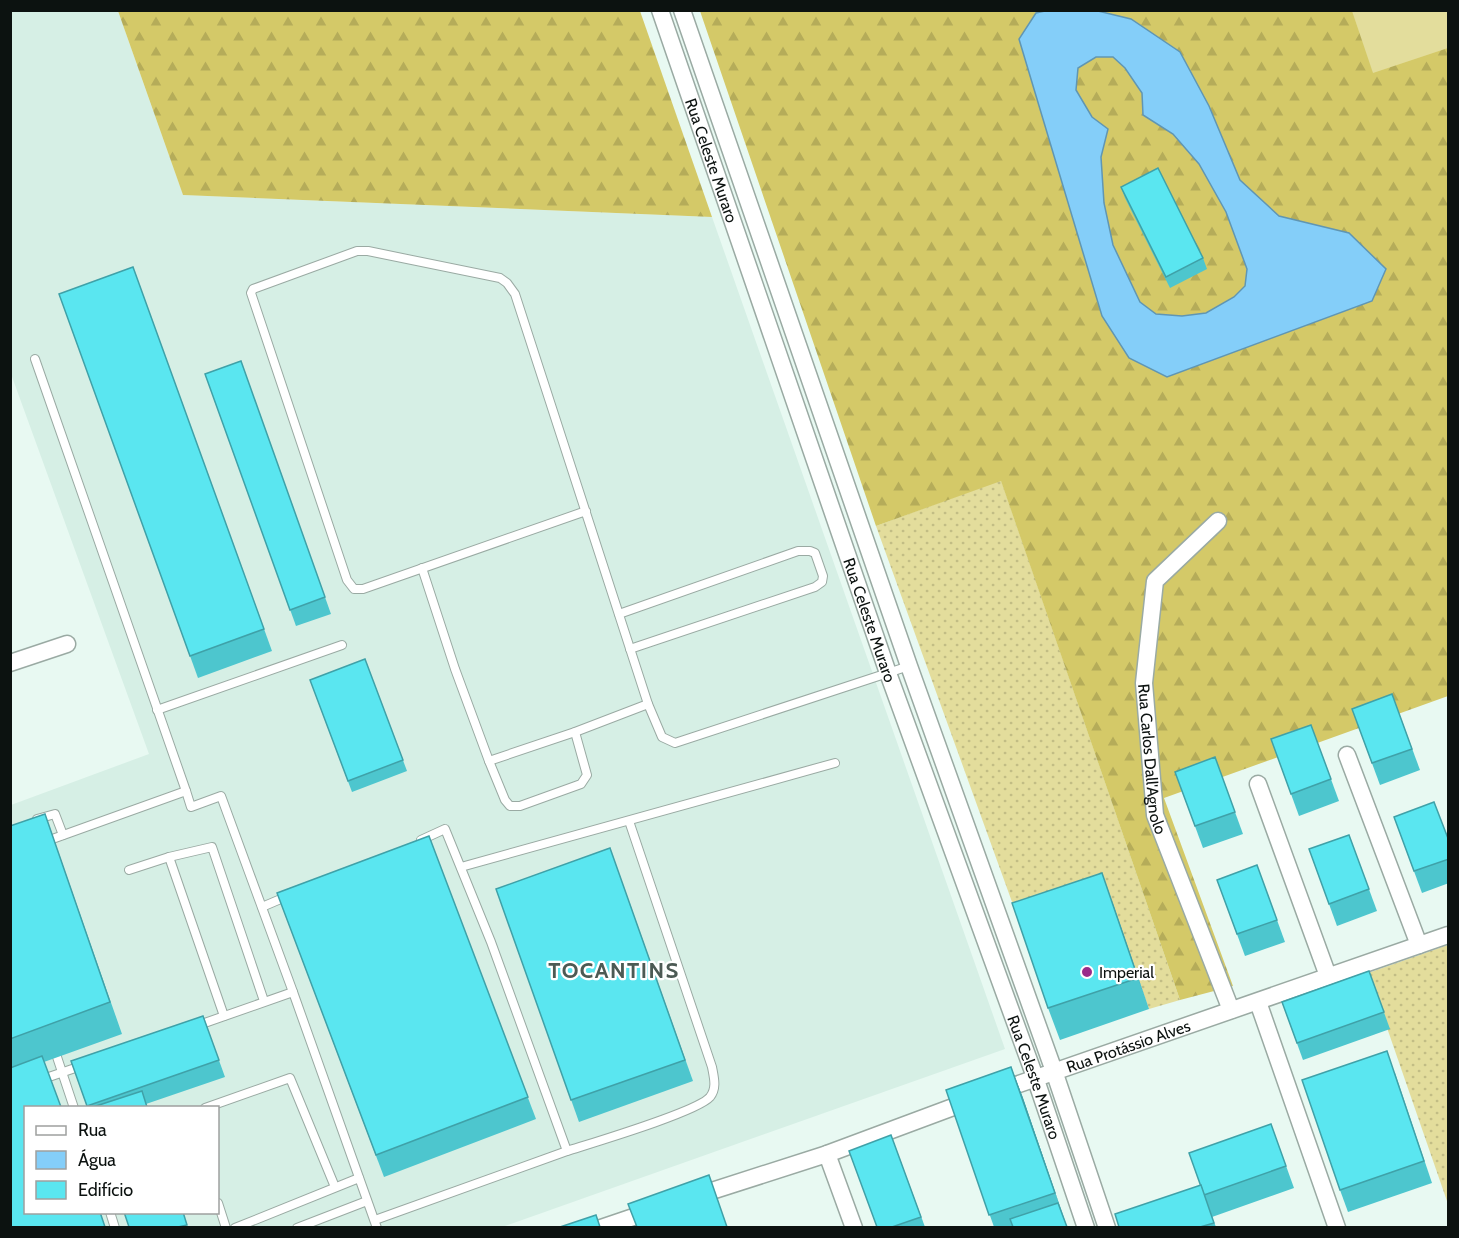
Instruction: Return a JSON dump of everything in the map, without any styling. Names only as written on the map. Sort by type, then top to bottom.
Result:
[{"type":"street","name":"Rua Celeste Muraro","points":[[660,10],[888,673],[1035,1077],[1086,1227]]},
{"type":"street","name":"Rua Celeste Muraro","points":[[682,10],[909,666],[1054,1071],[1107,1227]]},
{"type":"street","name":"Rua Carlos Dall'Agnolo","points":[[1218,521],[1155,581],[1144,683],[1155,815],[1231,1010]]},
{"type":"street","points":[[10,663],[67,644]]},
{"type":"street","points":[[1347,755],[1419,945]]},
{"type":"street","points":[[1258,784],[1328,976]]},
{"type":"street","name":"Rua Protássio Alves","points":[[601,1227],[619,1225],[827,1154],[1035,1077],[1258,1002],[1449,934]]},
{"type":"street","points":[[1258,1002],[1338,1227]]},
{"type":"street","points":[[827,1154],[854,1227]]},
{"type":"lane","points":[[585,511],[363,589],[354,589],[347,580],[251,292],[253,289],[357,251],[368,251],[500,278],[507,283],[515,294],[648,704],[662,737],[675,743],[909,666]]},
{"type":"lane","points":[[35,359],[191,807],[221,796],[376,1224],[567,1151],[702,1104],[714,1091],[715,1081],[712,1067],[629,820]]},
{"type":"lane","points":[[619,614],[798,551],[810,550],[815,553],[823,576],[822,582],[815,586],[630,649]]},
{"type":"lane","points":[[422,568],[455,669],[505,800],[510,806],[520,806],[581,784],[587,775],[575,732]]},
{"type":"lane","points":[[157,710],[342,645]]},
{"type":"lane","points":[[489,760],[575,732],[648,704]]},
{"type":"lane","points":[[461,867],[835,763]]},
{"type":"lane","points":[[31,847],[186,791]]},
{"type":"lane","points":[[33,821],[55,814],[63,835]]},
{"type":"lane","points":[[413,843],[445,829],[491,942],[567,1151]]},
{"type":"lane","points":[[129,870],[169,857],[212,847],[264,1001]]},
{"type":"lane","points":[[169,857],[224,1016]]},
{"type":"lane","points":[[262,907],[294,894]]},
{"type":"lane","points":[[191,1027],[293,992]]},
{"type":"lane","points":[[57,1058],[74,1106]]},
{"type":"lane","points":[[31,1083],[94,1061]]},
{"type":"lane","points":[[208,1106],[290,1078],[335,1187]]},
{"type":"lane","points":[[235,1227],[359,1178]]},
{"type":"lane","points":[[297,1227],[368,1201]]},
{"type":"lane","points":[[219,1206],[226,1227]]},
{"type":"shaded area","points":[[11,11],[118,11],[183,195],[712,217],[1005,1049],[502,1227],[11,1227],[11,805],[149,754],[11,374]]},
{"type":"shaded area","points":[[1352,11],[1448,11],[1448,48],[1373,73]]},
{"type":"shaded area","points":[[1001,480],[1180,1000],[1149,1009],[1113,904],[1024,935],[876,526]]},
{"type":"shaded area","points":[[1448,945],[1448,1204],[1368,973]]},
{"type":"green space","points":[[118,11],[640,11],[712,217],[183,195]]},
{"type":"green space","points":[[700,11],[1448,11],[1448,696],[1164,798],[1233,986],[1180,1000],[1001,481],[876,526]]},
{"type":"water","points":[[1098,11],[1131,19],[1180,52],[1209,106],[1240,180],[1279,216],[1349,233],[1386,269],[1372,301],[1167,377],[1129,358],[1102,316],[1019,39],[1036,13]],"holes":[[[1096,57],[1113,57],[1125,68],[1142,93],[1143,115],[1173,134],[1199,164],[1226,212],[1247,269],[1245,286],[1234,297],[1206,313],[1182,316],[1156,314],[1140,302],[1113,245],[1104,203],[1101,157],[1108,129],[1092,117],[1076,90],[1078,68]]]},
{"type":"building","points":[[1158,168],[1203,258],[1166,277],[1121,187]]},
{"type":"building","points":[[133,267],[264,629],[190,656],[59,294]]},
{"type":"building","points":[[241,361],[325,597],[290,610],[205,374]]},
{"type":"building","points":[[365,659],[403,760],[348,781],[310,680]]},
{"type":"building","points":[[1392,694],[1412,749],[1372,763],[1352,709]]},
{"type":"building","points":[[1311,725],[1331,779],[1291,794],[1271,739]]},
{"type":"building","points":[[1215,757],[1235,812],[1195,826],[1175,772]]},
{"type":"building","points":[[1434,802],[1449,841],[1449,859],[1414,871],[1394,817]]},
{"type":"building","points":[[45,814],[110,1002],[10,1039],[10,826]]},
{"type":"building","points":[[1349,835],[1369,889],[1329,904],[1309,849]]},
{"type":"building","points":[[429,836],[528,1097],[376,1155],[277,893]]},
{"type":"building","points":[[610,848],[685,1060],[571,1100],[496,889]]},
{"type":"building","points":[[1257,865],[1277,920],[1237,934],[1217,880]]},
{"type":"building","name":"Imperial","points":[[1102,873],[1138,978],[1048,1008],[1012,903]]},
{"type":"building","points":[[1369,971],[1384,1012],[1297,1043],[1282,1002]]},
{"type":"building","points":[[203,1016],[219,1060],[87,1106],[71,1061]]},
{"type":"building","points":[[1387,1051],[1424,1161],[1340,1190],[1302,1080]]},
{"type":"building","points":[[42,1056],[61,1106],[24,1106],[24,1214],[101,1214],[105,1227],[10,1227],[10,1068]]},
{"type":"building","points":[[1011,1067],[1055,1193],[989,1215],[946,1090]]},
{"type":"building","points":[[142,1091],[147,1106],[96,1106]]},
{"type":"building","points":[[1271,1124],[1286,1166],[1204,1195],[1189,1153]]},
{"type":"building","points":[[891,1135],[921,1217],[892,1227],[877,1227],[849,1151]]},
{"type":"building","points":[[709,1175],[727,1227],[637,1227],[628,1204]]},
{"type":"building","points":[[1201,1185],[1214,1223],[1200,1227],[1119,1227],[1115,1214]]},
{"type":"building","points":[[1058,1203],[1067,1227],[1013,1227],[1010,1219]]},
{"type":"building","points":[[125,1214],[184,1214],[187,1225],[178,1227],[129,1227]]},
{"type":"building","points":[[596,1215],[600,1227],[560,1227]]},
{"type":"place","name":"Imperial","points":[[1087,972]]},
{"type":"district","name":"TOCANTINS","points":[[614,970]]}]
